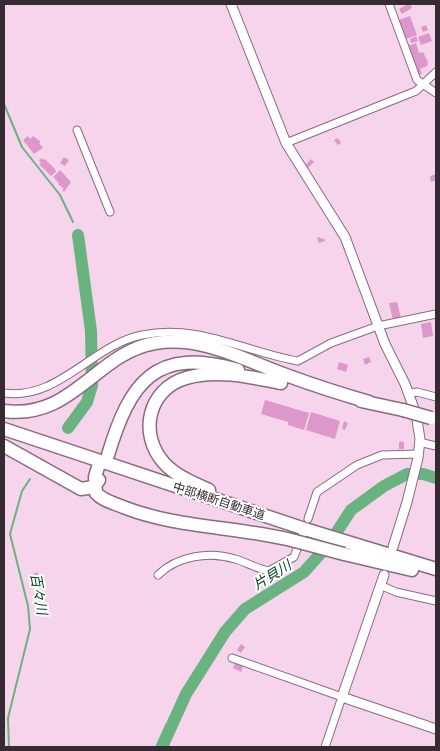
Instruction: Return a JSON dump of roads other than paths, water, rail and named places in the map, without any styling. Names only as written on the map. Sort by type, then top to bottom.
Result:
[{"type":"highway","points":[[4,412],[21,412],[48,406],[66,398],[117,358],[137,348],[154,343],[174,341],[212,347],[283,379]]},
{"type":"highway","points":[[105,454],[118,408],[131,386],[150,369],[169,360],[184,356],[210,357],[283,379],[433,418]]},
{"type":"highway","points":[[283,379],[219,375],[198,376],[178,381],[164,390],[149,416],[150,439],[158,456],[165,464],[195,484],[305,530],[344,554],[436,575]]},
{"type":"highway","name":"中部横断自動車道","points":[[4,429],[305,530],[395,552],[436,569]]},
{"type":"highway","points":[[4,446],[80,489],[89,489],[95,485]]},
{"type":"highway","points":[[101,468],[95,485],[96,493],[101,498],[133,511],[186,524],[255,532],[305,530]]},
{"type":"street","points":[[231,4],[286,142],[346,237],[385,344],[409,393],[416,414],[419,442],[418,456],[395,552]]},
{"type":"street","points":[[388,4],[417,80],[436,93]]},
{"type":"street","points":[[286,142],[416,91],[436,72]]},
{"type":"street","points":[[77,130],[110,212]]},
{"type":"street","points":[[4,393],[24,394],[44,388],[112,346],[134,337],[151,333],[175,332],[203,336],[298,362],[331,343],[378,326],[436,314]]},
{"type":"street","points":[[409,393],[414,392],[436,397]]},
{"type":"street","points":[[419,442],[436,446]]},
{"type":"street","points":[[158,576],[172,565],[203,555],[223,556],[269,571],[294,557],[317,492],[357,465],[382,455],[418,456]]},
{"type":"street","points":[[324,747],[384,575]]},
{"type":"street","points":[[380,585],[396,592],[436,601]]},
{"type":"street","points":[[232,658],[436,729]]},
{"type":"waterway","points":[[4,104],[22,147],[60,195],[73,222]]},
{"type":"waterway","name":"百々川","points":[[68,428],[87,402],[92,385],[91,331],[78,235]]},
{"type":"waterway","name":"片貝川","points":[[162,747],[186,694],[225,632],[245,609],[304,572],[329,544],[351,510],[384,486],[407,474],[423,474],[436,478]]},
{"type":"waterway","name":"百々川","points":[[9,747],[8,718],[30,629],[28,606],[10,534],[22,491],[30,479]]}]
